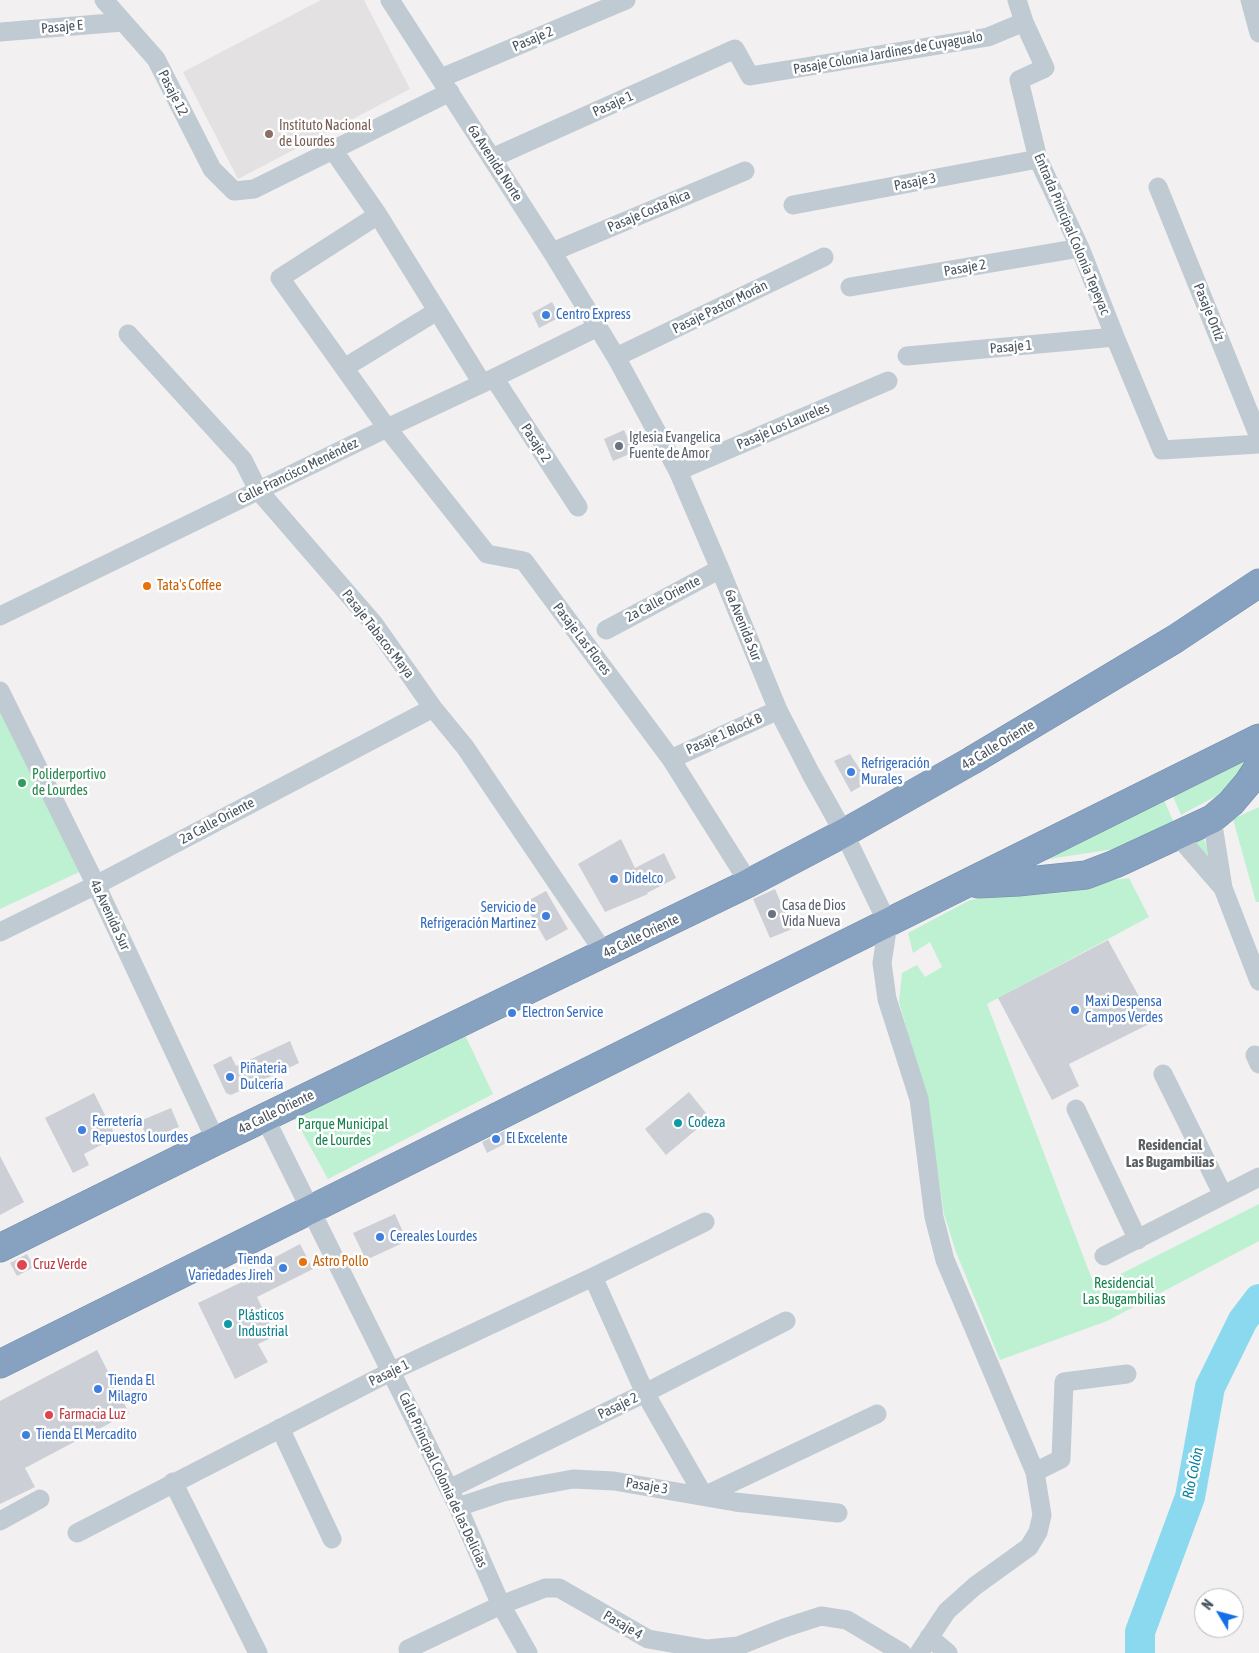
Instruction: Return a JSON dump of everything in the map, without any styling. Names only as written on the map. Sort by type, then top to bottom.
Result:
[{"type":"highway","name":"4a Calle Oriente","points":[[0,1248],[216,1141],[605,954],[749,883],[844,833],[970,762],[1175,639],[1259,583]]},
{"type":"highway","points":[[0,1364],[969,884],[1259,738]]},
{"type":"highway","points":[[969,884],[1018,882],[1086,875],[1115,864],[1212,819],[1231,803],[1259,766]]},
{"type":"street","name":"Pasaje 12","points":[[104,0],[156,59],[212,169],[234,191]]},
{"type":"street","name":"6a Avenida Norte","points":[[390,0],[598,327]]},
{"type":"street","name":"Pasaje 2","points":[[234,191],[254,189],[333,150],[445,85],[626,0]]},
{"type":"street","name":"Entrada Principal Colonia Tepeyac","points":[[1017,0],[1024,22],[1045,68],[1019,80],[1038,158],[1080,248],[1162,450],[1259,444]]},
{"type":"street","points":[[1251,8],[1259,33]]},
{"type":"street","name":"Pasaje E","points":[[0,32],[124,22]]},
{"type":"street","name":"Pasaje Colonia Jardínes de Cuyagualo","points":[[735,49],[750,76],[988,37],[1024,22]]},
{"type":"street","name":"Pasaje 1","points":[[492,158],[735,49]]},
{"type":"street","name":"Pasaje 2","points":[[333,150],[378,215],[437,312],[578,507]]},
{"type":"street","name":"Pasaje 3","points":[[793,205],[1038,158]]},
{"type":"street","name":"Pasaje Costa Rica","points":[[552,252],[745,171]]},
{"type":"street","name":"Pasaje Ortíz","points":[[1158,187],[1259,437]]},
{"type":"street","name":"Pasaje Las Flores","points":[[378,215],[280,278],[387,428],[487,554],[524,561],[671,759],[749,883]]},
{"type":"street","name":"Pasaje 2","points":[[850,288],[1080,248]]},
{"type":"street","name":"Pasaje Pastor Morán","points":[[616,357],[824,257]]},
{"type":"street","points":[[344,368],[437,312]]},
{"type":"street","name":"6a Avenida Sur","points":[[598,327],[678,471],[778,710],[844,833],[888,924]]},
{"type":"street","name":"Calle Francisco Menéndez","points":[[0,616],[598,327]]},
{"type":"street","name":"Pasaje Tabacos Maya","points":[[128,334],[243,460],[258,490],[374,624],[434,708],[465,747],[605,954]]},
{"type":"street","name":"Pasaje 1","points":[[907,356],[1115,337]]},
{"type":"street","name":"Pasaje Los Laureles","points":[[678,471],[888,380]]},
{"type":"street","name":"2a Calle Oriente","points":[[606,630],[720,569]]},
{"type":"street","name":"4a Avenida Sur","points":[[0,691],[96,885],[216,1141]]},
{"type":"street","name":"2a Calle Oriente","points":[[0,932],[96,885],[434,708]]},
{"type":"street","name":"Pasaje 1 Block B","points":[[671,759],[778,710]]},
{"type":"street","points":[[1212,819],[1223,888],[1259,981]]},
{"type":"street","points":[[1177,835],[1223,888]]},
{"type":"street","points":[[888,924],[882,964],[887,999],[919,1099],[934,1217],[945,1260],[1036,1472],[1042,1515],[1038,1532],[1029,1547],[975,1586],[947,1611],[924,1645],[948,1653]]},
{"type":"street","points":[[1163,1074],[1223,1195]]},
{"type":"street","points":[[1076,1109],[1138,1240]]},
{"type":"street","name":"Calle Principal Colonia de las Delicias","points":[[265,1118],[449,1488],[501,1605],[528,1653]]},
{"type":"street","points":[[1104,1256],[1259,1177]]},
{"type":"street","name":"Pasaje 1","points":[[77,1533],[392,1371],[593,1277],[705,1222]]},
{"type":"street","points":[[593,1277],[645,1393],[704,1496],[877,1414]]},
{"type":"street","name":"Pasaje 2","points":[[449,1488],[645,1393],[786,1321]]},
{"type":"street","points":[[1036,1472],[1061,1459],[1064,1382],[1127,1374]]},
{"type":"street","points":[[280,1428],[332,1539]]},
{"type":"street","name":"Pasaje 3","points":[[458,1507],[503,1492],[573,1478],[614,1481],[735,1502],[838,1513]]},
{"type":"street","points":[[173,1482],[251,1651]]},
{"type":"street","points":[[0,1521],[40,1499]]},
{"type":"street","name":"Pasaje 4","points":[[409,1651],[501,1605],[545,1588],[559,1588],[650,1646],[707,1649],[738,1646],[821,1616],[847,1620],[902,1653]]},
{"type":"shaded area","name":"Instituto Nacional de Lourdes","points":[[321,0],[364,0],[410,89],[238,179],[183,72]]},
{"type":"green space","name":"Poliderportivo de Lourdes","points":[[0,699],[90,867],[0,909]]},
{"type":"green space","points":[[1251,757],[1220,794],[1181,815],[1169,787]]},
{"type":"green space","points":[[1160,791],[1173,821],[1121,848],[1042,860]]},
{"type":"green space","points":[[1259,807],[1259,902],[1256,902],[1233,819]]},
{"type":"green space","points":[[1197,824],[1216,867],[1211,869],[1186,830]]},
{"type":"green space","points":[[1129,878],[1149,917],[987,1004],[1095,1287],[1259,1204],[1259,1241],[1107,1321],[1000,1360],[956,1252],[944,1214],[927,1101],[899,1002],[902,973],[917,965],[925,977],[942,967],[930,942],[913,953],[908,933],[970,900]]},
{"type":"green space","name":"Parque Municipal de Lourdes","points":[[465,1035],[493,1094],[328,1179],[295,1119]]},
{"type":"building","name":"Centro Express","points":[[552,302],[560,317],[539,328],[532,313]]},
{"type":"building","name":"Iglesia Evangelica Fuente de Amor","points":[[624,430],[634,452],[613,461],[604,439]]},
{"type":"building","name":"Refrigeración Murales","points":[[850,754],[868,782],[851,792],[834,761]]},
{"type":"building","name":"Didelco","points":[[621,839],[635,868],[664,853],[676,878],[648,894],[605,912],[578,864]]},
{"type":"building","name":"Casa de Dios Vida Nueva","points":[[775,889],[792,929],[770,938],[753,899]]},
{"type":"building","name":"Servicio de Refrigeración Martinez","points":[[546,891],[568,929],[546,941],[524,903]]},
{"type":"building","name":"Maxi Despensa Campos Verdes","points":[[1108,940],[1153,1022],[1069,1064],[1079,1086],[1052,1100],[998,998]]},
{"type":"building","points":[[290,1041],[299,1063],[231,1095],[226,1093],[213,1065],[231,1056],[236,1066]]},
{"type":"building","name":"Codeza","points":[[689,1092],[710,1118],[666,1155],[645,1129]]},
{"type":"building","name":"Ferretería Repuestos Lourdes","points":[[94,1093],[116,1137],[84,1154],[89,1165],[73,1173],[45,1118]]},
{"type":"building","points":[[171,1108],[179,1127],[148,1140],[140,1121]]},
{"type":"building","name":"El Excelente","points":[[506,1130],[512,1140],[487,1153],[482,1142]]},
{"type":"building","points":[[0,1156],[24,1202],[0,1215]]},
{"type":"building","name":"Cereales Lourdes","points":[[395,1214],[407,1241],[366,1260],[353,1233]]},
{"type":"building","points":[[300,1244],[313,1269],[257,1297],[275,1336],[258,1344],[268,1362],[235,1379],[198,1303],[267,1270],[264,1263]]},
{"type":"building","name":"Cruz Verde","points":[[27,1254],[34,1267],[17,1276],[10,1263]]},
{"type":"building","points":[[97,1350],[129,1413],[25,1468],[35,1487],[0,1504],[0,1401]]},
{"type":"waterway","name":"Río Colón","points":[[1140,1653],[1140,1632],[1190,1497],[1210,1387],[1243,1320],[1259,1299]]},
{"type":"place","name":"Instituto Nacional de Lourdes","points":[[269,134]]},
{"type":"place","name":"Centro Express","points":[[546,315]]},
{"type":"place","name":"Iglesia Evangelica Fuente de Amor","points":[[619,446]]},
{"type":"place","name":"Tata's Coffee","points":[[147,586]]},
{"type":"place","name":"Refrigeración Murales","points":[[851,772]]},
{"type":"place","name":"Poliderportivo de Lourdes","points":[[22,783]]},
{"type":"place","name":"Didelco","points":[[614,879]]},
{"type":"place","name":"Casa de Dios Vida Nueva","points":[[772,914]]},
{"type":"place","name":"Servicio de Refrigeración Martinez","points":[[546,916]]},
{"type":"place","name":"Maxi Despensa Campos Verdes","points":[[1075,1010]]},
{"type":"place","name":"Electron Service","points":[[512,1013]]},
{"type":"place","name":"Piñateria Dulcería","points":[[230,1077]]},
{"type":"place","name":"Codeza","points":[[678,1123]]},
{"type":"place","name":"Ferretería Repuestos Lourdes","points":[[82,1130]]},
{"type":"place","name":"El Excelente","points":[[496,1139]]},
{"type":"place","name":"Cereales Lourdes","points":[[380,1237]]},
{"type":"place","name":"Astro Pollo","points":[[303,1262]]},
{"type":"place","name":"Cruz Verde","points":[[22,1265]]},
{"type":"place","name":"Tienda Variedades Jireh","points":[[283,1268]]},
{"type":"place","name":"Plásticos Industrial","points":[[228,1324]]},
{"type":"place","name":"Tienda El Milagro","points":[[98,1389]]},
{"type":"place","name":"Farmacia Luz","points":[[49,1415]]},
{"type":"place","name":"Tienda El Mercadito","points":[[26,1435]]},
{"type":"district","name":"Residencial Las Bugambilias","points":[[1170,1154]]}]
